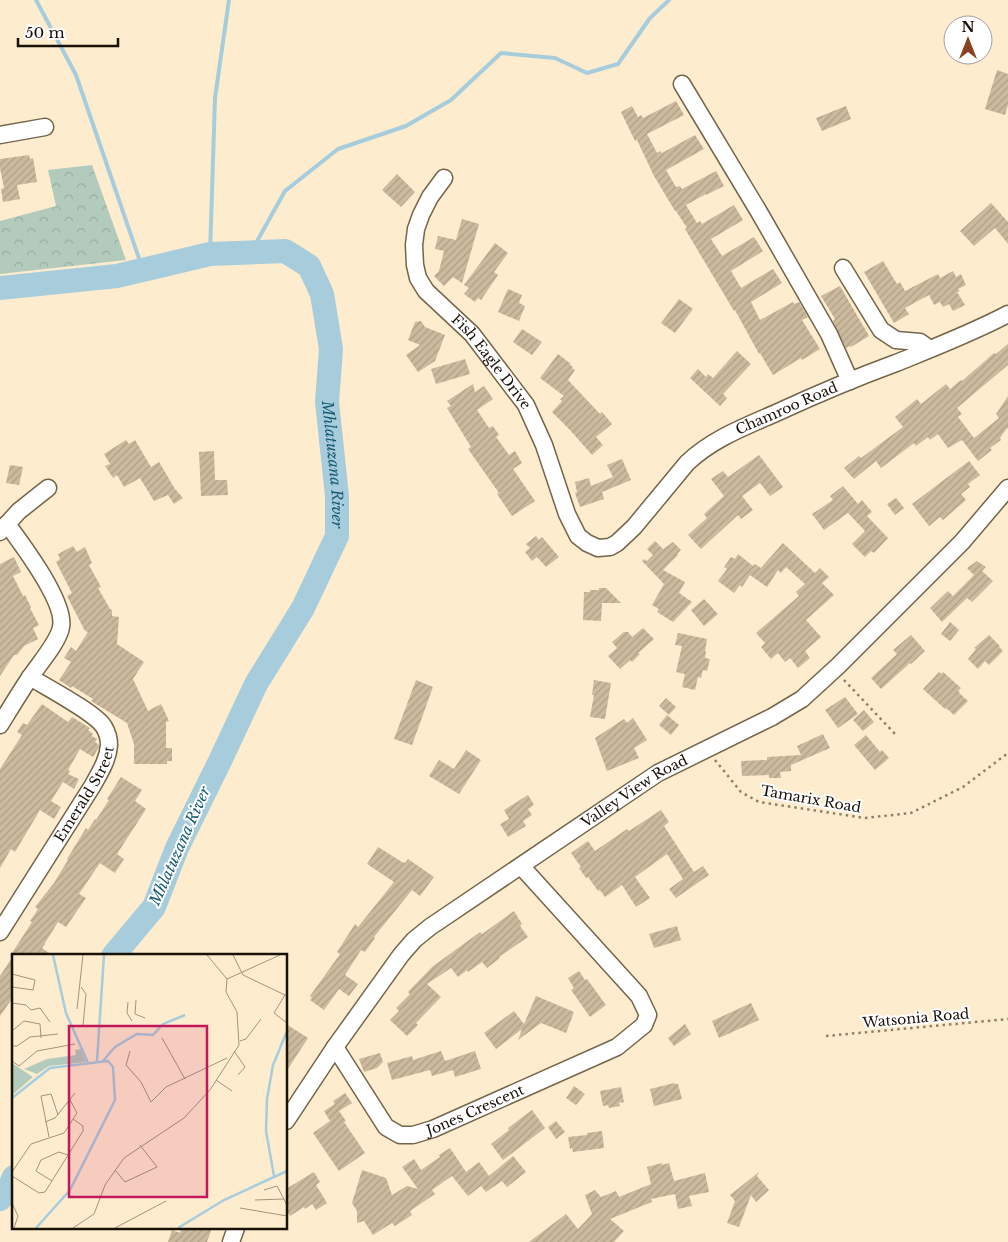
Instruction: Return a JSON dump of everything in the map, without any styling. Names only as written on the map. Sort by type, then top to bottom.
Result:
[{"type":"street","points":[[682,84],[759,212],[824,326],[850,381]]},
{"type":"street","points":[[0,135],[44,127]]},
{"type":"street","name":"Fish Eagle Drive","points":[[444,178],[430,197],[416,230],[414,245],[418,278],[426,291],[472,334],[526,405],[544,445],[567,514],[578,536],[598,548]]},
{"type":"street","points":[[844,268],[881,330],[896,340],[920,342],[930,349]]},
{"type":"street","name":"Chamroo Road","points":[[598,548],[610,547],[617,543],[634,527],[686,463],[710,444],[805,399],[930,349],[1008,314]]},
{"type":"street","points":[[0,725],[58,637],[62,627],[59,607],[31,556],[3,528],[31,500],[48,488]]},
{"type":"street","name":"Valley View Road","points":[[288,1118],[400,955],[414,940],[430,927],[658,773],[772,717],[802,699],[834,670],[962,542],[1008,488]]},
{"type":"street","name":"Emerald Street","points":[[0,932],[93,785],[106,760],[109,747],[104,725],[93,716],[30,677]]},
{"type":"street","name":"Jones Crescent","points":[[335,1047],[386,1127],[400,1135],[413,1136],[433,1129],[617,1047],[644,1026],[648,1015],[639,996],[521,866]]},
{"type":"street","points":[[231,1242],[235,1230]]},
{"type":"path","points":[[834,670],[896,735]]},
{"type":"path","name":"Tamarix Road","points":[[706,749],[741,792],[759,802],[865,818],[911,813],[962,787],[1008,753]]},
{"type":"path","name":"Watsonia Road","points":[[826,1036],[1008,1019]]},
{"type":"green space","points":[[92,165],[126,260],[0,274],[0,221],[56,206],[48,170]]},
{"type":"building","points":[[997,70],[1008,74],[1008,105],[1005,115],[985,109]]},
{"type":"building","points":[[676,101],[684,115],[647,134],[657,153],[660,151],[662,153],[695,135],[704,149],[666,170],[676,187],[680,186],[682,189],[716,171],[724,186],[686,205],[697,223],[700,221],[702,224],[734,205],[743,220],[711,239],[722,256],[754,237],[763,251],[731,271],[741,288],[773,269],[782,283],[751,302],[760,320],[793,302],[794,304],[799,302],[808,317],[802,320],[820,349],[773,375],[685,229],[687,228],[654,176],[621,112],[632,106],[638,117],[641,115],[643,118]]},
{"type":"building","points":[[846,106],[851,119],[822,131],[816,118]]},
{"type":"building","points":[[29,155],[30,159],[33,158],[37,182],[17,185],[20,199],[3,202],[1,189],[4,188],[0,159]]},
{"type":"building","points":[[397,174],[415,192],[401,207],[382,190]]},
{"type":"building","points":[[991,203],[1008,222],[1008,244],[995,228],[974,246],[960,231]]},
{"type":"building","points":[[462,219],[479,224],[462,283],[453,277],[444,286],[434,276],[439,271],[444,251],[435,249],[438,236],[456,240]]},
{"type":"building","points":[[495,243],[508,253],[494,272],[498,275],[481,300],[478,298],[475,302],[464,294],[469,288],[464,285]]},
{"type":"building","points":[[883,261],[897,284],[900,282],[905,291],[938,274],[940,278],[953,271],[956,277],[961,274],[966,285],[958,289],[960,291],[957,292],[965,305],[953,311],[949,304],[943,307],[940,302],[934,305],[929,295],[905,308],[909,314],[894,323],[864,272]]},
{"type":"building","points":[[840,286],[869,336],[846,348],[833,321],[835,319],[821,296]]},
{"type":"building","points":[[508,289],[522,295],[519,303],[525,306],[519,321],[498,312]]},
{"type":"building","points":[[679,299],[693,309],[675,333],[661,323]]},
{"type":"building","points":[[421,321],[425,327],[445,335],[435,361],[418,372],[406,355],[420,345],[408,340],[415,322]]},
{"type":"building","points":[[522,329],[542,342],[532,355],[513,342]]},
{"type":"building","points":[[1008,344],[1008,365],[957,408],[962,414],[958,417],[974,438],[999,418],[996,414],[1008,396],[1008,429],[1000,438],[1001,440],[990,448],[992,450],[978,461],[962,440],[948,448],[938,434],[930,440],[928,437],[916,446],[914,443],[881,468],[876,461],[854,479],[844,468],[903,427],[895,417],[917,399],[921,404],[946,384],[950,389]]},
{"type":"building","points":[[737,351],[751,364],[723,394],[727,398],[720,406],[690,378],[698,369],[706,377],[708,374],[713,378]]},
{"type":"building","points":[[558,354],[571,364],[575,370],[568,380],[612,424],[596,437],[603,445],[592,455],[552,412],[564,396],[540,378]]},
{"type":"building","points":[[465,359],[470,374],[436,384],[431,369]]},
{"type":"building","points":[[473,384],[475,392],[484,386],[493,399],[477,410],[489,428],[493,426],[499,435],[496,437],[509,455],[515,451],[522,463],[513,469],[535,501],[512,516],[497,494],[499,493],[468,449],[471,447],[447,408],[451,406],[447,401]]},
{"type":"building","points":[[126,440],[129,444],[135,440],[151,467],[159,462],[175,489],[183,498],[174,504],[168,495],[154,501],[140,478],[124,487],[117,475],[113,478],[105,466],[110,464],[104,454]]},
{"type":"building","points":[[214,451],[215,480],[227,480],[228,495],[201,496],[199,452]]},
{"type":"building","points":[[759,455],[783,487],[770,496],[760,483],[742,496],[753,510],[741,519],[738,515],[701,549],[688,535],[707,518],[704,514],[724,496],[711,479],[723,471],[728,477]]},
{"type":"building","points":[[622,459],[631,480],[602,492],[604,499],[580,507],[575,493],[577,492],[575,482],[589,478],[591,486],[613,477],[607,465]]},
{"type":"building","points":[[969,461],[980,475],[968,484],[970,487],[961,494],[966,500],[943,520],[940,517],[929,526],[912,504]]},
{"type":"building","points":[[10,465],[23,467],[19,485],[6,483]]},
{"type":"building","points":[[843,486],[858,504],[862,500],[872,512],[867,516],[888,538],[874,553],[871,551],[865,557],[852,544],[865,531],[848,513],[824,530],[812,514],[833,500],[830,496]]},
{"type":"building","points":[[896,498],[904,508],[895,515],[887,504]]},
{"type":"building","points":[[536,536],[539,540],[542,537],[559,557],[546,567],[537,557],[532,561],[525,552],[530,548],[526,544]]},
{"type":"building","points":[[655,541],[663,549],[673,542],[681,550],[663,570],[685,582],[679,593],[692,602],[673,622],[657,612],[659,609],[652,605],[664,584],[642,561],[643,559],[647,561],[653,555],[647,549]]},
{"type":"building","points":[[783,543],[815,573],[820,568],[829,577],[822,583],[834,595],[806,620],[821,637],[805,651],[810,658],[798,668],[790,658],[785,662],[778,653],[771,659],[761,647],[765,643],[756,633],[799,596],[796,592],[805,584],[786,567],[781,573],[778,570],[767,587],[750,575],[742,587],[740,585],[734,593],[718,581],[727,569],[724,567],[731,557],[735,559],[738,554],[753,566],[755,564],[761,568]]},
{"type":"building","points":[[73,546],[77,552],[85,547],[92,563],[89,565],[101,587],[98,588],[112,610],[112,616],[119,617],[117,644],[144,662],[133,679],[148,711],[161,704],[169,721],[166,722],[166,748],[172,748],[172,761],[167,761],[167,764],[134,764],[134,744],[127,723],[91,701],[93,699],[59,680],[71,662],[64,658],[71,647],[76,651],[88,632],[85,631],[67,596],[72,593],[56,562],[60,559],[58,554]]},
{"type":"building","points":[[14,557],[21,572],[13,576],[23,596],[25,595],[39,625],[33,628],[38,639],[24,646],[17,655],[14,655],[0,676],[0,564]]},
{"type":"building","points":[[977,561],[986,567],[982,571],[993,581],[972,602],[967,598],[942,622],[930,608],[948,591],[953,596],[974,575],[967,568]]},
{"type":"building","points":[[599,588],[606,588],[621,603],[602,603],[601,621],[583,620],[584,592],[599,590]]},
{"type":"building","points":[[704,599],[718,614],[704,626],[691,610]]},
{"type":"building","points":[[950,622],[959,630],[950,641],[941,634]]},
{"type":"building","points":[[643,628],[654,639],[638,653],[640,654],[632,662],[630,660],[620,669],[608,656],[617,648],[612,642],[624,632],[628,632],[632,637]]},
{"type":"building","points":[[678,633],[707,639],[705,658],[710,659],[707,671],[703,670],[701,678],[698,677],[695,690],[682,687],[685,674],[676,672],[682,646],[675,645]]},
{"type":"building","points":[[911,635],[925,651],[881,689],[871,678],[897,654],[893,650]]},
{"type":"building","points":[[989,635],[1003,651],[989,665],[985,661],[978,669],[968,659],[976,649],[974,648]]},
{"type":"building","points":[[939,672],[941,674],[943,672],[961,688],[958,691],[959,693],[968,701],[954,715],[923,689]]},
{"type":"building","points":[[416,680],[433,687],[412,745],[394,739]]},
{"type":"building","points":[[594,680],[611,683],[605,719],[590,717],[594,695],[592,695]]},
{"type":"building","points":[[845,697],[858,714],[838,728],[825,710]]},
{"type":"building","points":[[666,698],[676,707],[669,715],[659,706]]},
{"type":"building","points":[[42,704],[68,722],[72,717],[90,728],[88,730],[97,739],[95,742],[99,747],[93,757],[80,749],[68,770],[70,771],[68,774],[79,779],[74,789],[63,782],[51,801],[61,807],[54,819],[40,810],[15,852],[11,849],[0,868],[0,769],[22,735],[17,732],[23,723],[27,725]]},
{"type":"building","points":[[864,710],[874,722],[863,731],[853,720]]},
{"type":"building","points":[[667,715],[679,725],[671,735],[659,725]]},
{"type":"building","points":[[633,718],[647,740],[634,748],[639,758],[607,771],[595,738],[624,719],[627,723]]},
{"type":"building","points":[[823,734],[830,748],[791,765],[791,771],[780,772],[781,778],[769,778],[769,775],[742,776],[741,761],[767,760],[767,757],[801,755],[797,746]]},
{"type":"building","points":[[866,735],[880,752],[882,750],[889,758],[875,770],[854,745]]},
{"type":"building","points":[[466,750],[481,760],[459,794],[429,776],[439,760],[454,769]]},
{"type":"building","points":[[121,777],[142,790],[135,801],[146,809],[117,854],[124,859],[115,873],[100,863],[79,894],[86,898],[66,927],[58,922],[42,948],[50,954],[12,954],[10,956],[32,922],[30,921],[38,909],[35,907],[54,883],[86,828],[88,830],[96,820],[109,800],[107,799]]},
{"type":"building","points":[[528,795],[534,805],[528,809],[532,815],[523,821],[526,826],[508,837],[500,824],[509,819],[504,810]]},
{"type":"building","points":[[661,810],[669,822],[664,826],[694,872],[703,866],[709,875],[676,898],[669,889],[683,879],[667,854],[635,877],[650,898],[636,907],[622,885],[605,897],[588,877],[586,878],[571,853],[588,841],[595,851],[627,829],[629,831]]},
{"type":"building","points":[[378,847],[402,862],[405,863],[408,859],[434,877],[420,896],[412,890],[374,937],[365,952],[361,950],[345,975],[358,984],[349,996],[339,989],[324,1010],[310,1000],[312,998],[310,996],[340,954],[337,952],[355,924],[358,927],[394,882],[367,864]]},
{"type":"building","points":[[514,911],[522,924],[520,926],[528,937],[499,957],[487,968],[482,962],[458,977],[451,968],[427,984],[441,997],[416,1023],[418,1025],[407,1036],[390,1020],[399,1011],[396,1008],[410,994],[408,992],[432,967],[480,932],[482,934]]},
{"type":"building","points":[[677,926],[681,940],[654,948],[649,934]]},
{"type":"building","points":[[12,958],[12,999],[0,1016],[0,976]]},
{"type":"building","points":[[579,971],[606,1005],[590,1017],[571,990],[574,988],[568,978]]},
{"type":"building","points":[[536,996],[574,1012],[566,1033],[541,1023],[518,1040],[522,1029],[496,1049],[484,1033],[514,1011],[524,1024]]},
{"type":"building","points":[[751,1003],[759,1020],[719,1038],[712,1021]]},
{"type":"building","points":[[685,1024],[691,1034],[674,1046],[668,1038]]},
{"type":"building","points":[[288,1025],[308,1038],[288,1069]]},
{"type":"building","points":[[441,1051],[445,1061],[475,1051],[481,1069],[455,1077],[453,1070],[432,1076],[430,1070],[392,1080],[387,1063],[412,1056],[413,1060]]},
{"type":"building","points":[[380,1053],[383,1062],[377,1068],[364,1072],[359,1059]]},
{"type":"building","points":[[674,1083],[678,1084],[682,1099],[654,1106],[650,1089]]},
{"type":"building","points":[[574,1086],[585,1094],[576,1105],[566,1098]]},
{"type":"building","points":[[621,1087],[624,1102],[619,1103],[620,1106],[609,1108],[608,1105],[603,1106],[600,1091]]},
{"type":"building","points":[[345,1093],[352,1103],[339,1111],[346,1121],[344,1122],[365,1153],[339,1171],[313,1133],[330,1121],[324,1111],[335,1104],[333,1101]]},
{"type":"building","points":[[532,1110],[545,1128],[503,1160],[491,1144]]},
{"type":"building","points":[[556,1121],[565,1132],[556,1139],[548,1127]]},
{"type":"building","points":[[602,1131],[604,1148],[573,1152],[572,1148],[570,1149],[568,1137]]},
{"type":"building","points":[[450,1148],[466,1172],[479,1162],[489,1176],[513,1156],[526,1172],[507,1187],[502,1181],[486,1192],[481,1186],[468,1196],[452,1176],[432,1190],[435,1194],[410,1211],[412,1215],[395,1226],[392,1223],[373,1235],[364,1221],[357,1223],[357,1211],[352,1203],[362,1170],[386,1178],[392,1195],[407,1186],[418,1189],[402,1167],[414,1159],[421,1170]]},
{"type":"building","points":[[662,1163],[662,1165],[669,1163],[674,1181],[705,1173],[709,1192],[689,1196],[692,1206],[678,1209],[675,1194],[651,1199],[652,1202],[610,1219],[624,1231],[614,1242],[529,1242],[566,1214],[578,1229],[592,1214],[585,1195],[595,1190],[601,1197],[616,1191],[619,1197],[651,1184],[647,1167]]},
{"type":"building","points":[[314,1172],[320,1182],[316,1185],[327,1203],[316,1210],[312,1204],[290,1216],[288,1213],[288,1188]]},
{"type":"building","points":[[759,1172],[757,1176],[769,1190],[756,1202],[751,1195],[739,1227],[727,1223],[735,1201],[730,1195]]},
{"type":"building","points":[[172,1230],[180,1233],[181,1230],[211,1230],[207,1242],[168,1242]]},
{"type":"waterway","points":[[36,0],[76,75],[143,270]]},
{"type":"waterway","points":[[210,254],[215,98],[229,0]]},
{"type":"waterway","points":[[251,252],[285,191],[338,149],[406,126],[451,100],[501,53],[555,58],[587,73],[618,64],[650,18],[669,0]]},
{"type":"waterway","name":"Mhlatuzana River","points":[[0,288],[117,276],[210,254],[285,251],[309,266],[322,294],[331,349],[327,402],[337,496],[337,536],[303,608],[256,684],[177,848],[154,907],[115,954]]},
{"type":"waterway","name":"Mhlatuzana River","points":[[0,1199],[8,1190],[12,1181]]}]
